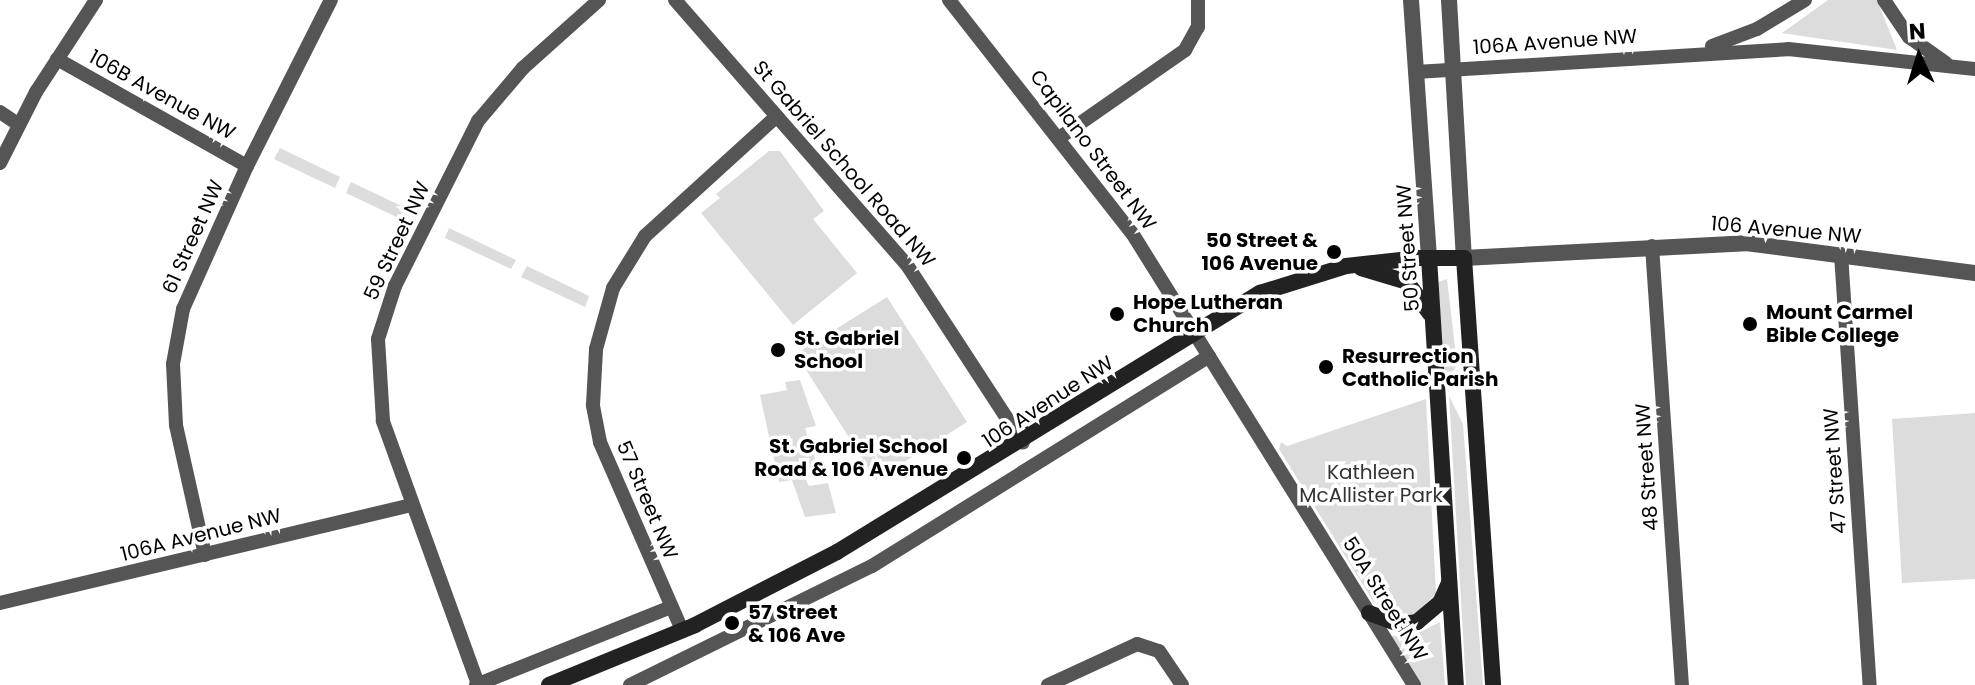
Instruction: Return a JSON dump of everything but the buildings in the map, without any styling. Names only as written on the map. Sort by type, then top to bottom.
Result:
[{"type":"main road","name":"50 Street NW","points":[[1429,258],[1456,685]]},
{"type":"main road","name":"106 Avenue NW","points":[[549,685],[682,630],[837,552],[1023,443],[1260,293],[1346,266],[1464,258]]},
{"type":"main road","points":[[1464,258],[1493,685]]},
{"type":"main road","points":[[1346,266],[1407,282],[1421,297],[1434,323]]},
{"type":"main road","points":[[1369,613],[1399,624],[1417,622],[1440,603],[1450,582]]},
{"type":"street","points":[[0,163],[18,124],[96,0]]},
{"type":"street","name":"61 Street NW","points":[[205,555],[176,425],[173,364],[191,286],[247,166],[331,0]]},
{"type":"street","name":"59 Street NW","points":[[477,685],[412,505],[380,404],[378,339],[387,305],[478,121],[523,68],[599,0]]},
{"type":"street","name":"St Gabriel School Road NW","points":[[675,0],[907,265],[1023,443]]},
{"type":"street","name":"Capilano Street NW","points":[[949,0],[1121,217],[1194,332]]},
{"type":"street","name":"50 Street NW","points":[[1411,0],[1429,258]]},
{"type":"street","points":[[1449,0],[1464,258]]},
{"type":"street","name":"106A Avenue NW","points":[[1696,52],[1757,29],[1805,0]]},
{"type":"street","points":[[1884,0],[1917,44],[1954,67]]},
{"type":"street","points":[[1059,138],[1185,50],[1195,35],[1196,3]]},
{"type":"street","name":"106A Avenue NW","points":[[1416,72],[1696,52],[1808,50],[1975,69]]},
{"type":"street","name":"106B Avenue NW","points":[[57,59],[247,166]]},
{"type":"street","points":[[0,112],[18,124]]},
{"type":"street","name":"57 Street NW","points":[[682,630],[600,442],[593,396],[598,339],[613,288],[645,236],[777,116]]},
{"type":"street","name":"106 Avenue NW","points":[[1464,258],[1746,243],[1975,273]]},
{"type":"street","name":"48 Street NW","points":[[1652,246],[1682,685]]},
{"type":"street","name":"47 Street NW","points":[[1841,254],[1870,685]]},
{"type":"street","name":"50A Street NW","points":[[1194,332],[1414,685]]},
{"type":"street","points":[[630,685],[872,566],[1209,356]]},
{"type":"street","name":"106A Avenue NW","points":[[0,603],[412,505]]},
{"type":"street","points":[[477,685],[671,607]]},
{"type":"street","points":[[1048,685],[1126,646],[1144,644],[1159,651],[1182,685]]},
{"type":"green space","points":[[1828,0],[1877,0],[1897,50],[1782,33]]},
{"type":"green space","points":[[280,148],[340,177],[335,188],[274,159]]},
{"type":"green space","points":[[769,151],[780,151],[824,211],[813,219],[857,273],[793,325],[701,213],[720,198],[716,194]]},
{"type":"green space","points":[[351,182],[412,211],[407,222],[346,193]]},
{"type":"green space","points":[[449,228],[516,260],[511,269],[445,238]]},
{"type":"green space","points":[[527,266],[589,296],[585,307],[521,277]]},
{"type":"green space","points":[[1447,279],[1457,364],[1450,378],[1444,375],[1438,282]]},
{"type":"green space","points":[[887,297],[967,422],[876,480],[796,354]]},
{"type":"green space","points":[[800,380],[816,426],[805,428],[818,468],[803,474],[809,486],[828,483],[836,513],[805,517],[792,480],[779,482],[760,395],[787,390],[785,382]]},
{"type":"green space","points":[[1449,396],[1463,424],[1483,685],[1466,685]]},
{"type":"green space","name":"Kathleen McAllister Park","points":[[1426,399],[1436,594],[1414,615],[1393,616],[1373,601],[1279,449],[1281,442],[1287,446]]},
{"type":"green space","points":[[1975,413],[1975,579],[1902,583],[1892,419]]},
{"type":"green space","points":[[1440,622],[1445,685],[1416,685],[1390,636],[1414,635]]},
{"type":"place","name":"50 Street & 106 Avenue","points":[[1334,252]]},
{"type":"place","name":"Hope Lutheran Church","points":[[1117,314]]},
{"type":"place","name":"Mount Carmel Bible College","points":[[1750,324]]},
{"type":"place","name":"St. Gabriel School","points":[[778,350]]},
{"type":"place","name":"Resurrection Catholic Parish","points":[[1326,367]]},
{"type":"place","name":"St. Gabriel School Road & 106 Avenue","points":[[964,458]]},
{"type":"place","name":"57 Street & 106 Ave","points":[[732,623]]}]
